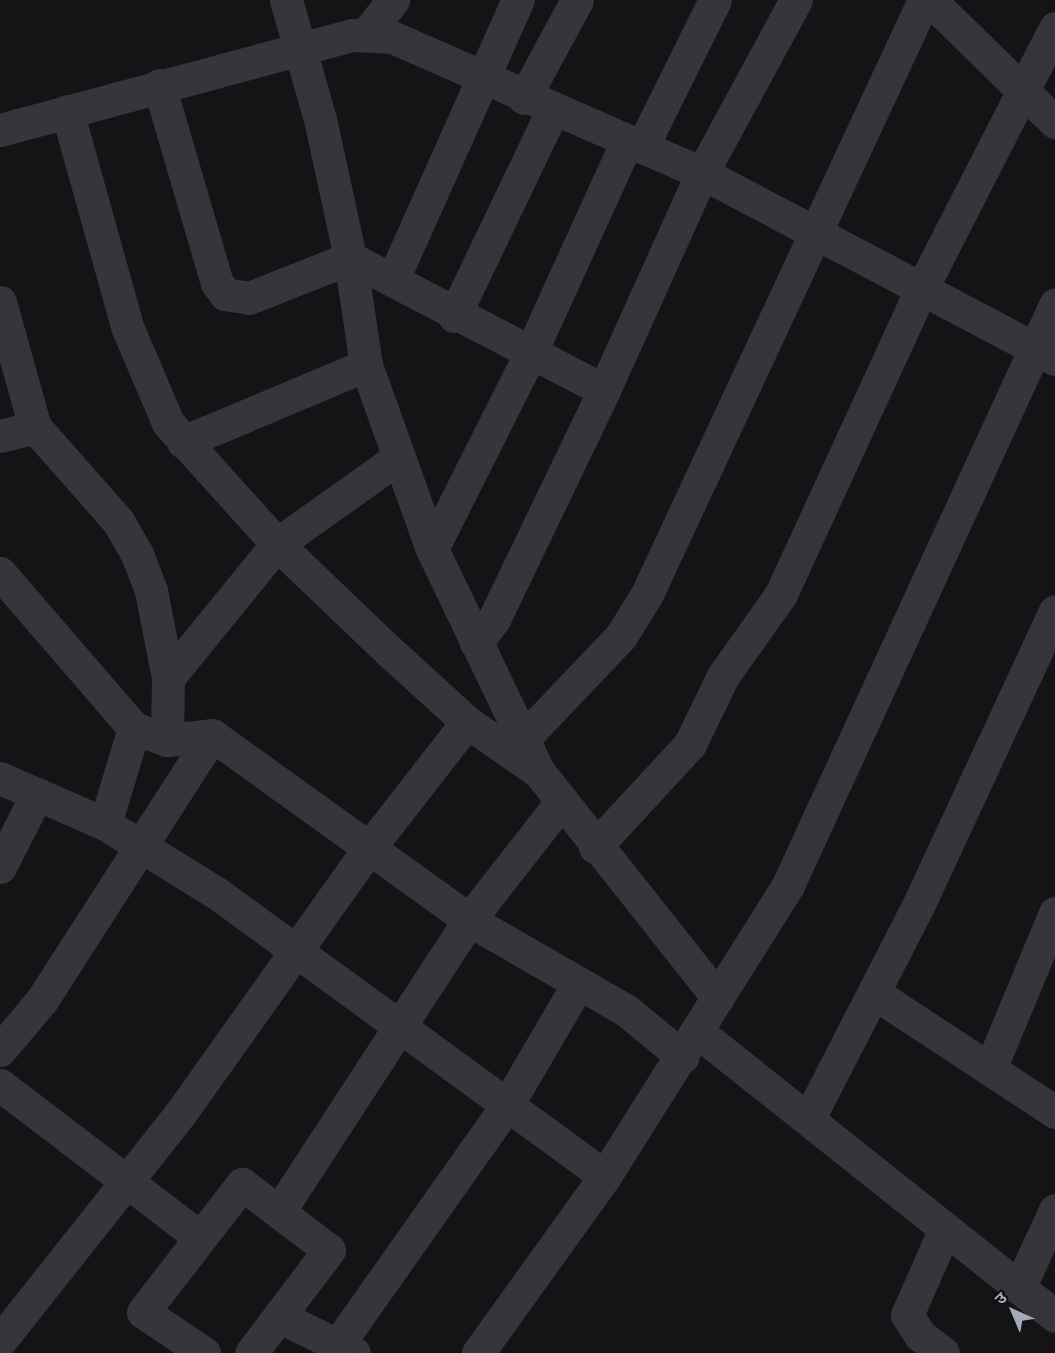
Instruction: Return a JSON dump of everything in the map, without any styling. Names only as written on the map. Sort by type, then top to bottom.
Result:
[{"type":"street","points":[[286,0],[301,48],[350,258],[366,365],[432,549],[539,772],[595,847],[718,998]]},
{"type":"street","points":[[368,32],[393,0]]},
{"type":"street","points":[[393,279],[518,0]]},
{"type":"street","points":[[454,316],[577,0]]},
{"type":"street","points":[[432,549],[635,144],[715,0]]},
{"type":"street","points":[[476,643],[494,619],[604,390],[702,173],[796,0]]},
{"type":"street","points":[[524,738],[621,636],[647,594],[924,0]]},
{"type":"street","points":[[930,0],[1055,122]]},
{"type":"street","points":[[595,847],[690,744],[723,676],[781,594],[922,288],[1022,88],[1055,28]]},
{"type":"street","points":[[0,130],[159,85],[368,32],[422,49],[482,79],[702,173],[818,230],[1046,353]]},
{"type":"street","points":[[159,85],[217,283],[225,294],[249,298],[350,258],[393,279],[454,316],[604,390]]},
{"type":"street","points":[[67,111],[128,328],[168,423],[277,544],[467,722],[539,772]]},
{"type":"street","points":[[0,302],[35,427],[118,521],[137,554],[151,591],[168,678],[167,740]]},
{"type":"street","points":[[478,1353],[605,1176],[691,1044],[788,885],[1046,353],[1055,305]]},
{"type":"street","points":[[183,442],[366,365]]},
{"type":"street","points":[[0,436],[35,427]]},
{"type":"street","points":[[168,678],[277,544],[398,458]]},
{"type":"street","points":[[0,573],[134,728],[167,740],[212,735],[469,920],[578,984],[691,1044],[809,1118],[1055,1316]]},
{"type":"street","points":[[809,1118],[874,993],[1055,611]]},
{"type":"street","points":[[0,1341],[124,1183],[298,954],[369,848],[467,722]]},
{"type":"street","points":[[105,824],[134,728]]},
{"type":"street","points":[[0,1050],[42,1000],[139,843],[212,735]]},
{"type":"street","points":[[0,778],[105,824],[139,843],[508,1102],[605,1176]]},
{"type":"street","points":[[0,867],[37,794]]},
{"type":"street","points":[[280,1210],[469,920],[562,801]]},
{"type":"street","points":[[990,1069],[1055,913]]},
{"type":"street","points":[[280,1317],[342,1350],[508,1102],[578,984]]},
{"type":"street","points":[[874,993],[1055,1112]]},
{"type":"street","points":[[0,1085],[124,1183],[198,1236]]},
{"type":"street","points":[[204,1353],[169,1344],[143,1312],[198,1236],[242,1184],[280,1210],[329,1250],[251,1353]]},
{"type":"street","points":[[1019,1288],[1055,1210]]},
{"type":"street","points":[[943,1353],[920,1335],[907,1315],[945,1229]]}]
